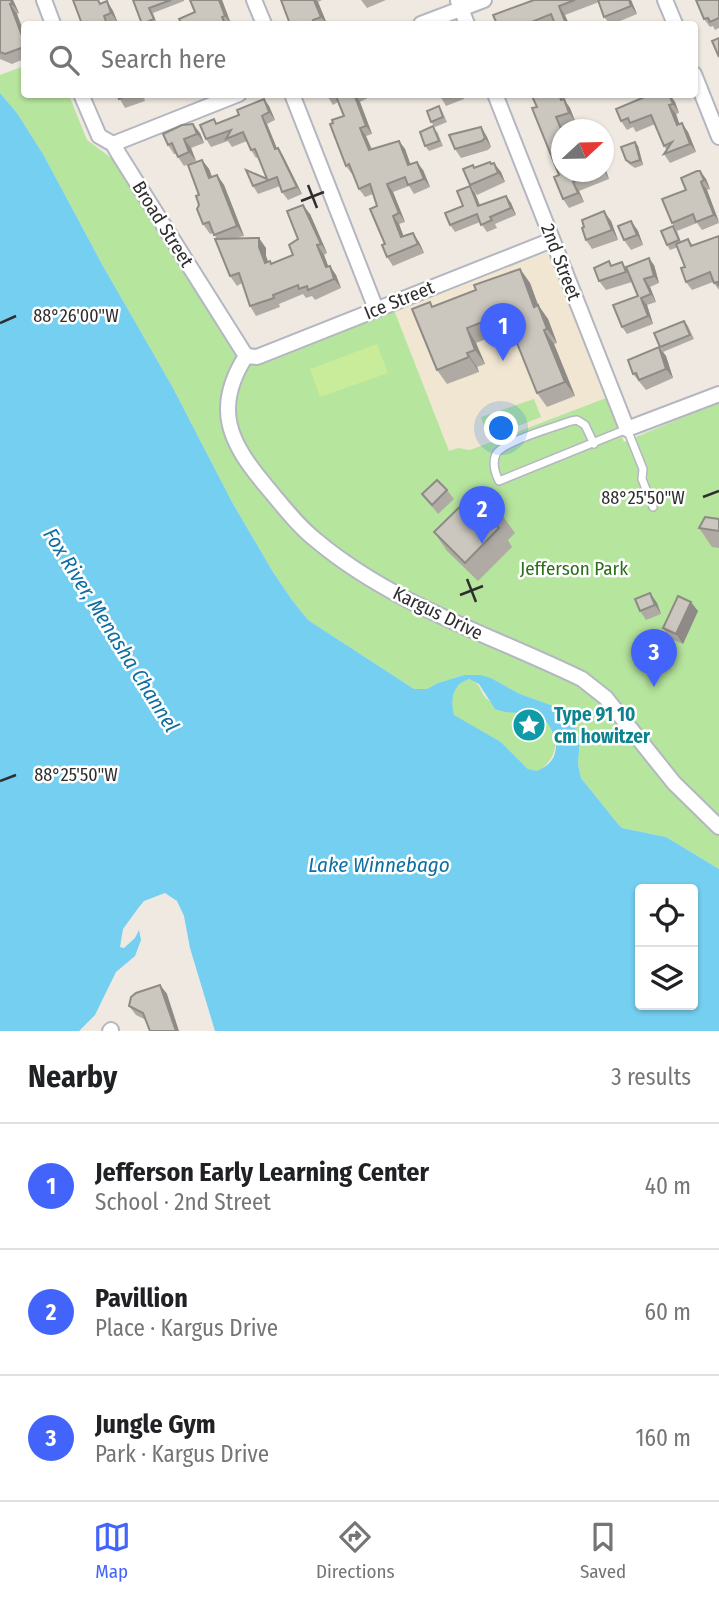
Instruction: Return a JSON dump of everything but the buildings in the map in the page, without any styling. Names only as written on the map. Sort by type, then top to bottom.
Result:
[{"type":"street","points":[[44,0],[52,21]]},
{"type":"street","points":[[254,0],[263,21]]},
{"type":"street","points":[[427,21],[459,4],[484,0]]},
{"type":"street","points":[[665,0],[674,21]]},
{"type":"street","points":[[459,4],[466,21]]},
{"type":"street","points":[[698,82],[719,137]]},
{"type":"street","name":"Broad Street","points":[[83,98],[99,136],[113,145],[246,356]]},
{"type":"street","points":[[113,145],[229,98]]},
{"type":"street","points":[[294,98],[376,309]]},
{"type":"street","name":"2nd Street","points":[[497,98],[627,429]]},
{"type":"street","name":"Ice Street","points":[[246,356],[257,356],[552,240]]},
{"type":"street","name":"Kargus Drive","points":[[246,356],[234,381],[228,405],[230,434],[252,470],[297,523],[335,555],[404,599],[588,683],[606,698],[674,783],[719,827]]},
{"type":"street","points":[[627,429],[719,394]]},
{"type":"lane","points":[[594,444],[585,425],[577,420],[571,421],[502,447],[495,459],[496,473],[499,481],[594,444],[627,429],[643,469],[642,480],[653,507]]},
{"type":"shaded area","points":[[546,253],[552,258],[606,398],[470,450],[466,448],[449,451],[394,310]]},
{"type":"green space","name":"Jefferson Park","points":[[21,67],[21,98],[70,98],[87,140],[114,160],[239,361],[256,365],[394,310],[449,451],[458,448],[470,450],[606,398],[624,442],[719,402],[719,869],[666,837],[622,828],[618,824],[581,778],[578,764],[580,739],[573,723],[559,708],[520,694],[491,678],[464,675],[427,689],[414,689],[308,620],[273,572],[232,502],[172,386],[43,154],[17,113],[0,93],[0,75]]},
{"type":"green space","points":[[377,344],[388,373],[320,397],[310,369]]},
{"type":"green space","points":[[534,399],[541,417],[490,437],[481,417]]},
{"type":"green space","points":[[469,679],[476,683],[488,700],[507,710],[533,713],[546,720],[552,727],[555,743],[554,751],[545,766],[537,772],[528,769],[501,742],[453,715],[452,703],[456,688]]},
{"type":"water","points":[[0,93],[17,113],[43,154],[172,386],[232,502],[273,572],[308,620],[414,689],[427,689],[464,675],[480,675],[520,694],[559,708],[573,723],[580,739],[578,764],[581,778],[618,824],[622,828],[666,837],[719,869],[719,1031],[215,1031],[190,948],[184,916],[177,901],[165,893],[144,901],[123,929],[120,947],[124,948],[139,930],[141,940],[135,956],[116,972],[95,1015],[79,1031],[0,1031]],"holes":[[[469,679],[479,684],[495,709],[535,715],[547,723],[556,747],[548,765],[537,771],[528,769],[501,742],[454,715],[452,703],[459,684]]]},
{"type":"place","name":"Jefferson Early Learning Center","points":[[503,361]]},
{"type":"place","name":"Pavillion","points":[[482,544]]},
{"type":"place","name":"Jungle Gym","points":[[654,687]]},
{"type":"place","name":"Type 91 10 cm howitzer","points":[[529,725]]},
{"type":"water label","name":"Fox River, Menasha Channel","points":[[111,630]]},
{"type":"water label","name":"Lake Winnebago","points":[[379,865]]}]
